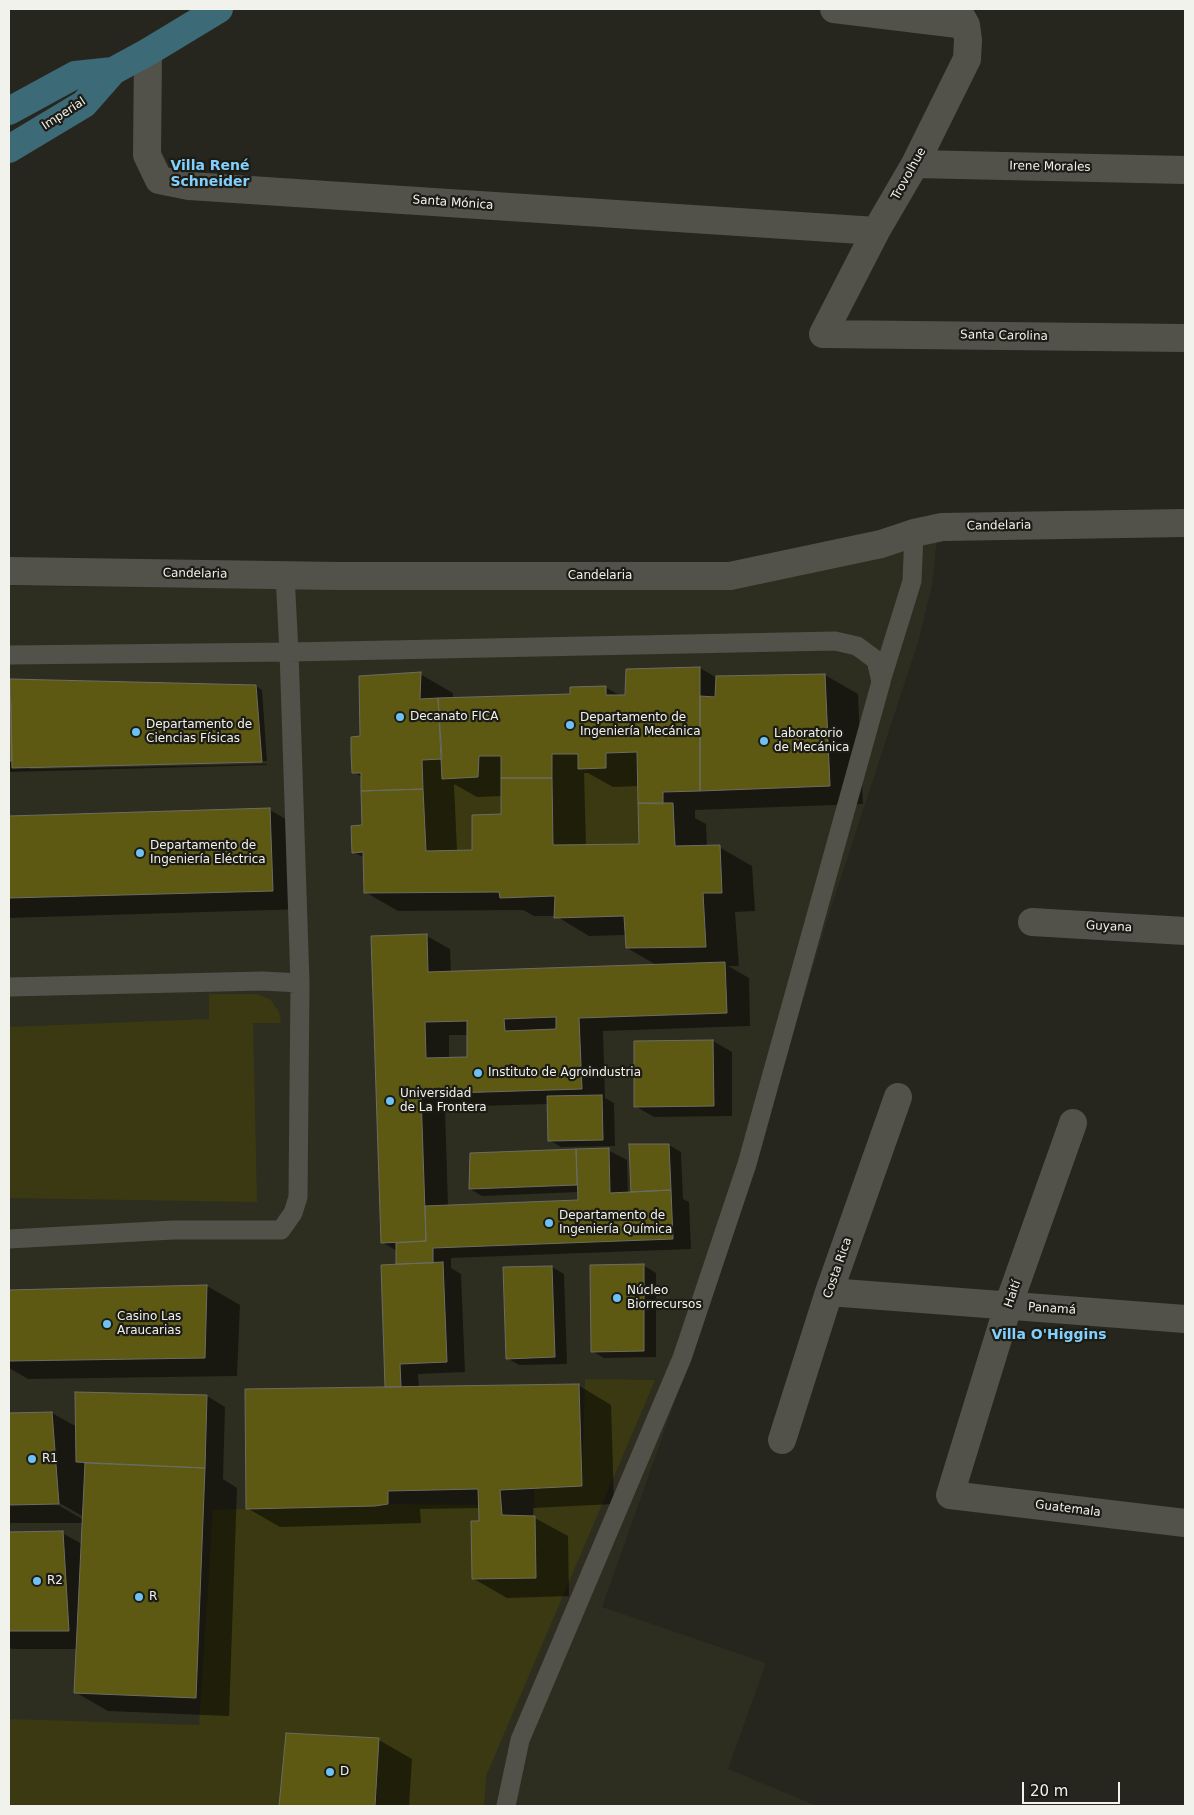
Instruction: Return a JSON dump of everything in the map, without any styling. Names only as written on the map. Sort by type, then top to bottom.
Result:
[{"type":"main road","name":"Imperial","points":[[9,149],[84,104],[113,71],[219,9]]},
{"type":"main road","name":"Imperial","points":[[9,111],[75,75],[113,71]]},
{"type":"street","points":[[834,9],[961,17]]},
{"type":"street","name":"Trovolhue","points":[[823,334],[876,231],[915,164],[967,59],[968,40],[961,17]]},
{"type":"street","name":"Santa Mónica","points":[[148,52],[147,154],[159,180],[189,186],[876,231]]},
{"type":"street","name":"Irene Morales","points":[[915,164],[1185,170]]},
{"type":"street","name":"Santa Carolina","points":[[823,334],[1185,338]]},
{"type":"street","name":"Candelaria","points":[[9,571],[285,575],[730,576],[881,544],[914,533],[942,527],[1185,523]]},
{"type":"street","name":"Guyana","points":[[1032,922],[1185,931]]},
{"type":"street","name":"Costa Rica","points":[[782,1440],[829,1292],[898,1097]]},
{"type":"street","name":"Haití","points":[[950,1495],[1008,1306],[1073,1123]]},
{"type":"street","name":"Panamá","points":[[829,1292],[1185,1319]]},
{"type":"street","name":"Guatemala","points":[[950,1495],[1185,1523]]},
{"type":"lane","points":[[506,1806],[520,1740],[682,1358],[747,1164],[881,682],[912,580],[914,533]]},
{"type":"lane","points":[[9,1239],[173,1230],[281,1230],[293,1213],[298,1197],[300,983],[285,575]]},
{"type":"lane","points":[[9,655],[289,652],[835,641],[857,646],[876,660],[881,682]]},
{"type":"lane","points":[[9,987],[263,981],[300,983]]},
{"type":"shaded area","name":"Universidad de La Frontera","points":[[937,539],[932,585],[918,642],[829,914],[715,1288],[602,1607],[766,1663],[728,1769],[817,1806],[9,1806],[9,586],[210,588],[728,586]]},
{"type":"shaded area","points":[[637,752],[639,844],[553,845],[552,754],[578,754],[579,769],[606,768],[606,753]]},
{"type":"shaded area","points":[[479,756],[501,756],[501,814],[472,815],[472,850],[426,851],[422,760],[442,759],[443,779],[478,777]]},
{"type":"shaded area","points":[[209,994],[256,994],[270,999],[279,1012],[281,1023],[253,1023],[257,1202],[9,1198],[9,1027],[209,1019]]},
{"type":"shaded area","points":[[585,1379],[655,1380],[486,1776],[484,1806],[376,1806],[379,1738],[286,1733],[279,1806],[9,1806],[9,1719],[199,1725],[213,1510],[388,1504],[478,1505],[479,1521],[471,1521],[473,1579],[536,1578],[534,1488],[582,1485]]},
{"type":"building","name":"Departamento de Ingeniería Mecánica","points":[[700,667],[700,791],[663,792],[663,804],[638,803],[637,752],[606,753],[606,768],[578,769],[578,754],[552,754],[552,778],[501,778],[501,756],[479,756],[478,777],[442,779],[438,698],[570,694],[570,687],[606,686],[606,695],[625,695],[626,669]]},
{"type":"building","name":"Decanato FICA","points":[[421,672],[420,699],[438,698],[442,759],[422,760],[423,789],[361,791],[361,773],[352,773],[351,752],[351,737],[360,736],[359,676]]},
{"type":"building","name":"Laboratorio de Mecánica","points":[[825,674],[830,786],[700,791],[700,696],[715,697],[716,676]]},
{"type":"building","name":"Departamento de Ciencias Físicas","points":[[10,679],[256,685],[262,762],[12,768]]},
{"type":"building","points":[[9,703],[11,703],[12,761],[9,761]]},
{"type":"building","points":[[501,778],[552,778],[553,845],[639,844],[638,803],[673,803],[675,846],[720,845],[722,893],[703,893],[706,947],[626,948],[624,916],[554,918],[555,896],[500,898],[499,892],[364,893],[363,852],[352,853],[351,826],[362,825],[361,791],[423,789],[426,851],[472,850],[472,815],[501,814]]},
{"type":"building","name":"Departamento de Ingeniería Eléctrica","points":[[270,808],[273,891],[9,898],[9,816]]},
{"type":"building","name":"Instituto de Agroindustria","points":[[427,934],[428,972],[725,962],[727,1013],[579,1018],[582,1089],[421,1094],[426,1241],[381,1243],[371,936]],"holes":[[[556,1017],[556,1029],[505,1031],[504,1019]],[[467,1021],[467,1057],[426,1058],[425,1022]]]},
{"type":"building","points":[[713,1040],[714,1106],[634,1107],[634,1041]]},
{"type":"building","points":[[602,1095],[603,1140],[548,1141],[547,1096]]},
{"type":"building","points":[[629,1144],[669,1144],[671,1190],[631,1192]]},
{"type":"building","name":"Departamento de Ingeniería Química","points":[[609,1148],[610,1193],[671,1190],[673,1239],[433,1248],[433,1263],[396,1264],[396,1243],[426,1241],[425,1206],[578,1200],[576,1149]]},
{"type":"building","points":[[576,1149],[577,1185],[469,1189],[470,1153]]},
{"type":"building","points":[[443,1262],[447,1362],[400,1364],[401,1387],[385,1387],[381,1265]]},
{"type":"building","name":"Núcleo Biorrecursos","points":[[644,1264],[644,1351],[591,1352],[590,1265]]},
{"type":"building","points":[[552,1266],[555,1357],[506,1359],[503,1267]]},
{"type":"building","name":"Casino Las Araucarias","points":[[207,1285],[205,1358],[9,1361],[9,1290]]},
{"type":"building","points":[[579,1384],[582,1486],[500,1490],[502,1515],[535,1516],[536,1578],[472,1579],[471,1521],[479,1521],[478,1489],[388,1491],[388,1504],[375,1506],[246,1509],[245,1389]]},
{"type":"building","points":[[75,1392],[207,1395],[205,1468],[76,1462]]},
{"type":"building","name":"R1","points":[[52,1412],[59,1504],[9,1505],[9,1413]]},
{"type":"building","name":"R","points":[[85,1463],[205,1468],[196,1698],[74,1693]]},
{"type":"building","name":"R2","points":[[63,1531],[69,1631],[9,1631],[9,1532]]},
{"type":"building","name":"D","points":[[286,1733],[379,1738],[375,1806],[279,1806]]},
{"type":"place","name":"Decanato FICA","points":[[400,717]]},
{"type":"place","name":"Departamento de Ingeniería Mecánica","points":[[570,725]]},
{"type":"place","name":"Departamento de Ciencias Físicas","points":[[136,732]]},
{"type":"place","name":"Laboratorio de Mecánica","points":[[764,741]]},
{"type":"place","name":"Departamento de Ingeniería Eléctrica","points":[[140,853]]},
{"type":"place","name":"Instituto de Agroindustria","points":[[478,1073]]},
{"type":"place","name":"Universidad de La Frontera","points":[[390,1101]]},
{"type":"place","name":"Departamento de Ingeniería Química","points":[[549,1223]]},
{"type":"place","name":"Núcleo Biorrecursos","points":[[617,1298]]},
{"type":"place","name":"Casino Las Araucarias","points":[[107,1324]]},
{"type":"place","name":"R1","points":[[32,1459]]},
{"type":"place","name":"R2","points":[[37,1581]]},
{"type":"place","name":"R","points":[[139,1597]]},
{"type":"place","name":"D","points":[[330,1772]]},
{"type":"district","name":"Villa René Schneider","points":[[210,174]]},
{"type":"district","name":"Villa O'Higgins","points":[[1049,1335]]}]
